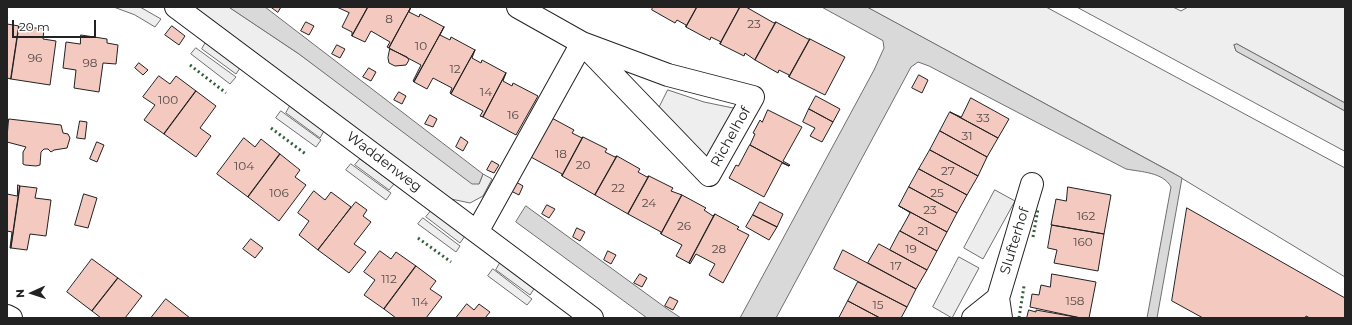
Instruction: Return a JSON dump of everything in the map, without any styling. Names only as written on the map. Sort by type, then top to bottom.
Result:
[{"type":"street","name":"Waddenweg","points":[[176,7],[592,318]]},
{"type":"street","name":"Richelhof","points":[[518,7],[582,43],[668,75],[753,96],[709,175],[582,43]]},
{"type":"street","points":[[477,232],[582,43]]},
{"type":"street","name":"Slufterhof","points":[[973,318],[999,308],[1032,184]]},
{"type":"street","points":[[7,316],[11,318]]},
{"type":"shaded area","points":[[114,7],[140,7],[161,19],[155,27],[135,15]]},
{"type":"shaded area","points":[[195,7],[229,7],[299,54],[479,184],[483,174],[492,179],[483,196],[470,203],[451,199]]},
{"type":"shaded area","points":[[229,7],[265,7],[483,174],[479,184],[472,184],[299,54]]},
{"type":"shaded area","points":[[822,7],[867,7],[1182,178],[1157,318],[1147,318],[1171,187],[1167,182],[1163,178],[1151,174],[1126,169],[929,66],[918,62],[911,67],[776,318],[740,318],[874,70],[884,48],[883,41]]},
{"type":"shaded area","points":[[867,7],[1046,7],[1345,168],[1345,277],[1173,173]]},
{"type":"shaded area","points":[[1077,7],[1173,7],[1181,11],[1188,7],[1345,7],[1345,103],[1237,44],[1234,45],[1236,51],[1345,111],[1345,151]]},
{"type":"shaded area","points":[[206,42],[240,68],[236,74],[202,49]]},
{"type":"shaded area","points":[[1237,44],[1345,103],[1345,111],[1236,51],[1234,45]]},
{"type":"shaded area","points":[[196,48],[236,77],[230,84],[191,54]]},
{"type":"shaded area","points":[[668,90],[704,102],[738,109],[710,160],[658,110]]},
{"type":"shaded area","points":[[290,106],[324,131],[320,138],[286,113]]},
{"type":"shaded area","points":[[281,111],[321,140],[316,147],[276,118]]},
{"type":"shaded area","points":[[360,159],[394,184],[389,190],[355,165]]},
{"type":"shaded area","points":[[351,164],[391,193],[386,200],[346,170]]},
{"type":"shaded area","points":[[995,190],[1015,201],[983,259],[964,248]]},
{"type":"shaded area","points":[[526,206],[681,318],[647,318],[516,222]]},
{"type":"shaded area","points":[[431,211],[465,236],[460,243],[426,217]]},
{"type":"shaded area","points":[[423,218],[460,246],[456,252],[418,224]]},
{"type":"shaded area","points":[[959,257],[979,268],[952,318],[933,307]]},
{"type":"shaded area","points":[[500,263],[534,289],[530,295],[496,270]]},
{"type":"shaded area","points":[[493,269],[532,299],[527,305],[488,276]]},
{"type":"building","points":[[271,7],[281,7],[278,12]]},
{"type":"building","points":[[337,7],[368,7],[352,36],[352,32],[342,27],[349,13]]},
{"type":"building","points":[[368,7],[411,7],[389,48],[387,47],[390,42],[371,31],[365,42],[352,36]]},
{"type":"building","points":[[411,7],[409,12],[419,17],[420,14],[444,27],[414,82],[413,81],[421,65],[389,48]]},
{"type":"building","points":[[653,7],[697,7],[686,27],[686,25],[677,20],[675,23],[652,10]]},
{"type":"building","points":[[697,7],[740,7],[720,44],[721,42],[711,37],[710,40],[686,27]]},
{"type":"building","points":[[740,7],[746,7],[774,23],[776,22],[755,60],[745,53],[744,56],[720,44]]},
{"type":"building","points":[[306,22],[314,26],[309,35],[301,31]]},
{"type":"building","points":[[776,22],[810,39],[789,77],[789,75],[779,70],[778,73],[755,60]]},
{"type":"building","points":[[7,24],[19,26],[11,79],[7,78]]},
{"type":"building","points":[[19,26],[44,29],[43,39],[56,41],[50,85],[11,79]]},
{"type":"building","points":[[172,26],[185,36],[179,45],[165,35]]},
{"type":"building","points":[[444,27],[440,35],[450,40],[451,37],[475,50],[451,94],[452,88],[433,78],[427,89],[414,82]]},
{"type":"building","points":[[81,35],[107,39],[107,43],[118,45],[116,64],[103,63],[99,92],[74,88],[76,70],[63,68],[66,42],[80,44]]},
{"type":"building","points":[[810,39],[845,57],[825,95],[789,77]]},
{"type":"building","points":[[337,45],[345,49],[340,58],[332,54]]},
{"type":"building","points":[[390,49],[407,57],[409,60],[406,65],[395,66],[389,63],[388,58]]},
{"type":"building","points":[[475,50],[472,58],[481,63],[482,60],[506,73],[483,117],[480,116],[483,111],[451,94]]},
{"type":"building","points":[[139,63],[148,70],[143,75],[135,68]]},
{"type":"building","points":[[369,68],[376,72],[371,81],[363,77]]},
{"type":"building","points":[[506,73],[503,81],[512,86],[513,83],[538,96],[516,135],[483,117]]},
{"type":"building","points":[[919,75],[928,80],[922,93],[912,88]]},
{"type":"building","points":[[159,76],[170,84],[176,76],[196,91],[164,134],[144,120],[155,105],[143,97]]},
{"type":"building","points":[[196,91],[216,106],[200,128],[211,136],[196,157],[164,134]]},
{"type":"building","points":[[399,92],[406,96],[402,104],[394,100]]},
{"type":"building","points":[[816,96],[840,109],[833,122],[809,109]]},
{"type":"building","points":[[971,98],[1009,119],[998,138],[950,112],[961,117]]},
{"type":"building","points":[[809,109],[833,122],[822,142],[810,136],[815,128],[803,122]]},
{"type":"building","points":[[768,110],[802,127],[783,161],[790,165],[789,166],[750,145],[755,134],[753,133],[760,120],[762,122]]},
{"type":"building","points":[[950,112],[998,138],[987,157],[940,131]]},
{"type":"building","points":[[430,115],[437,119],[433,127],[425,124]]},
{"type":"building","points":[[550,117],[574,130],[572,133],[582,138],[583,137],[562,176],[562,174],[529,156]]},
{"type":"building","points":[[9,119],[61,125],[63,133],[68,134],[70,138],[67,148],[54,150],[51,152],[48,149],[44,149],[41,152],[40,165],[36,166],[23,164],[23,152],[26,147],[7,142]]},
{"type":"building","points":[[80,121],[87,122],[85,139],[77,138]]},
{"type":"building","points":[[940,131],[987,157],[978,176],[930,150]]},
{"type":"building","points":[[461,137],[468,142],[463,151],[456,147]]},
{"type":"building","points":[[583,137],[607,149],[605,152],[615,157],[617,156],[595,195],[562,176]]},
{"type":"building","points":[[244,138],[255,147],[261,139],[280,154],[248,197],[217,174]]},
{"type":"building","points":[[97,142],[104,145],[97,162],[90,159]]},
{"type":"building","points":[[750,145],[789,166],[782,163],[764,197],[729,178]]},
{"type":"building","points":[[930,150],[978,176],[967,195],[919,169]]},
{"type":"building","points":[[280,154],[300,170],[295,177],[306,185],[279,221],[248,197]]},
{"type":"building","points":[[617,156],[640,169],[638,172],[647,177],[649,176],[628,214],[595,195]]},
{"type":"building","points":[[492,161],[499,165],[494,173],[487,170]]},
{"type":"building","points":[[919,169],[967,195],[957,213],[909,187]]},
{"type":"building","points":[[649,176],[673,188],[671,191],[682,195],[661,234],[661,232],[628,214]]},
{"type":"building","points":[[516,182],[523,186],[519,195],[511,191]]},
{"type":"building","points":[[18,185],[20,186],[10,248],[12,232],[7,231],[7,194],[17,196]]},
{"type":"building","points":[[20,186],[37,188],[35,198],[51,200],[46,236],[30,234],[27,250],[11,248]]},
{"type":"building","points":[[909,187],[957,213],[947,232],[899,206]]},
{"type":"building","points":[[1068,187],[1111,195],[1104,234],[1051,225],[1056,199],[1066,201]]},
{"type":"building","points":[[314,191],[325,200],[331,192],[351,207],[318,250],[299,235],[309,221],[298,213]]},
{"type":"building","points":[[84,194],[97,198],[88,228],[75,225]]},
{"type":"building","points":[[682,195],[706,208],[704,210],[713,216],[715,214],[689,263],[676,256],[682,245],[661,234]]},
{"type":"building","points":[[356,202],[367,210],[363,216],[371,222],[354,244],[366,252],[349,273],[318,250]]},
{"type":"building","points":[[760,202],[783,214],[777,227],[753,215]]},
{"type":"building","points":[[547,205],[555,209],[549,218],[542,214]]},
{"type":"building","points":[[899,206],[947,232],[937,251],[900,231],[910,213]]},
{"type":"building","points":[[1187,208],[1345,298],[1345,318],[1310,318],[1306,316],[1305,318],[1203,318],[1172,301]]},
{"type":"building","points":[[715,214],[739,227],[737,229],[749,235],[723,283],[709,275],[715,264],[696,254],[690,264],[689,263]]},
{"type":"building","points":[[753,215],[777,227],[769,240],[746,227]]},
{"type":"building","points":[[1052,225],[1104,234],[1098,271],[1054,263],[1057,250],[1048,248]]},
{"type":"building","points":[[577,228],[585,232],[580,241],[573,237]]},
{"type":"building","points":[[900,231],[937,251],[927,270],[890,250]]},
{"type":"building","points":[[251,239],[263,248],[255,258],[243,249]]},
{"type":"building","points":[[879,244],[927,270],[916,289],[868,263]]},
{"type":"building","points":[[843,250],[916,289],[907,307],[834,269]]},
{"type":"building","points":[[380,251],[391,259],[396,252],[416,266],[384,309],[364,295],[375,280],[364,272]]},
{"type":"building","points":[[608,251],[616,255],[611,264],[604,260]]},
{"type":"building","points":[[92,259],[118,278],[92,311],[67,292]]},
{"type":"building","points":[[416,266],[436,281],[430,289],[442,297],[426,318],[396,318],[384,309]]},
{"type":"building","points":[[640,274],[647,278],[642,287],[634,283]]},
{"type":"building","points":[[1052,274],[1096,282],[1089,318],[1081,318],[1030,307],[1032,294],[1039,295],[1041,285],[1050,287]]},
{"type":"building","points":[[118,278],[142,296],[125,318],[101,318],[92,311]]},
{"type":"building","points":[[858,282],[907,307],[901,318],[880,318],[848,301]]},
{"type":"building","points":[[670,297],[678,301],[673,310],[665,306]]},
{"type":"building","points":[[166,299],[190,318],[151,318]]},
{"type":"building","points":[[848,301],[880,318],[839,318]]},
{"type":"building","points":[[467,304],[474,310],[479,304],[490,312],[485,318],[456,318]]},
{"type":"building","points":[[1029,310],[1036,312],[1036,310],[1081,318],[1027,318]]},
{"type":"hedge","points":[[190,65],[226,93]]},
{"type":"hedge","points":[[271,128],[307,155]]},
{"type":"hedge","points":[[1033,237],[1038,209]]},
{"type":"hedge","points":[[418,238],[451,262]]},
{"type":"hedge","points":[[1019,318],[1024,286]]}]
